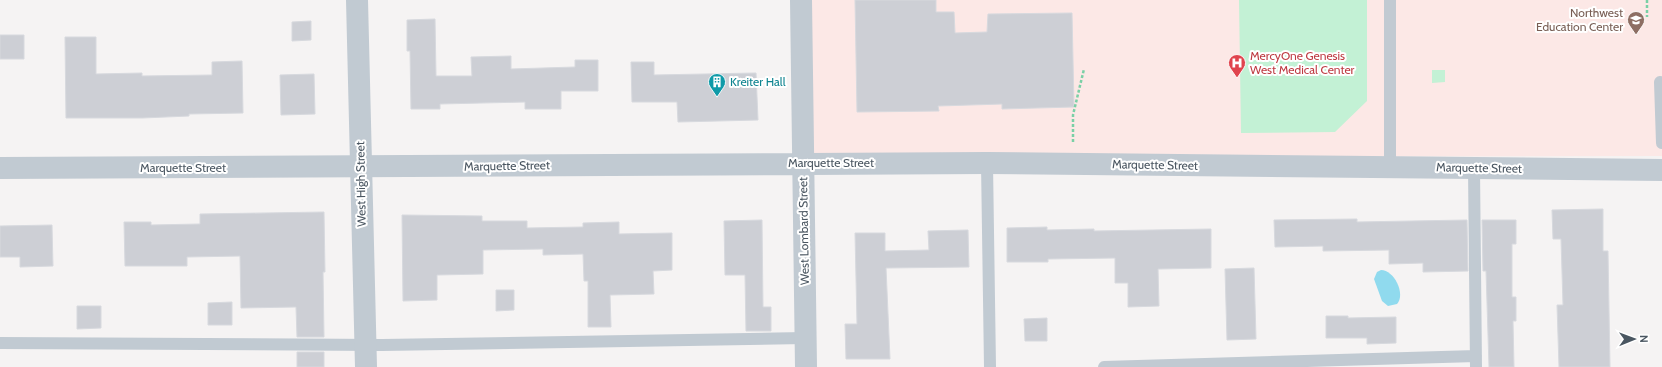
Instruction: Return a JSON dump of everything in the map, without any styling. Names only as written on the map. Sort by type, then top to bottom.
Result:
[{"type":"street","name":"West High Street","points":[[357,0],[366,367]]},
{"type":"street","name":"West Lombard Street","points":[[801,0],[806,367]]},
{"type":"street","name":"Marquette Street","points":[[0,168],[361,168],[804,163],[987,163],[1662,170]]},
{"type":"lane","points":[[1390,0],[1390,167]]},
{"type":"lane","points":[[1660,82],[1662,142]]},
{"type":"lane","points":[[987,163],[990,367]]},
{"type":"lane","points":[[1104,367],[1476,362],[1474,168]]},
{"type":"lane","points":[[0,343],[365,345],[805,338]]},
{"type":"path","points":[[1647,0],[1648,17]]},
{"type":"path","points":[[1073,142],[1073,115],[1084,69]]},
{"type":"shaded area","name":"MercyOne Genesis West Medical Center","points":[[811,0],[1662,0],[1662,156],[813,157]]},
{"type":"green space","points":[[1239,0],[1367,0],[1367,101],[1335,132],[1241,133]]},
{"type":"green space","points":[[1432,70],[1445,70],[1445,82],[1432,83]]},
{"type":"water","points":[[1381,270],[1390,274],[1397,283],[1400,294],[1397,304],[1388,306],[1382,301],[1374,279],[1377,272]]},
{"type":"building","points":[[855,0],[936,0],[936,12],[954,12],[955,33],[987,32],[988,14],[1072,13],[1074,107],[1002,109],[1002,104],[938,106],[939,111],[857,112]]},
{"type":"building","points":[[435,19],[436,76],[472,76],[471,57],[511,56],[511,69],[575,67],[575,60],[598,60],[598,91],[561,91],[561,109],[525,109],[525,102],[440,104],[440,109],[411,109],[410,51],[407,51],[407,20]]},
{"type":"building","points":[[311,21],[311,40],[292,41],[292,22]]},
{"type":"building","points":[[0,35],[24,35],[24,59],[0,59]]},
{"type":"building","points":[[65,37],[96,37],[96,74],[142,73],[142,76],[212,75],[212,62],[242,61],[243,113],[189,114],[189,116],[142,118],[66,118]]},
{"type":"building","name":"Kreiter Hall","points":[[631,62],[654,62],[654,75],[756,73],[758,120],[678,122],[677,102],[632,102]]},
{"type":"building","points":[[314,74],[315,114],[281,115],[280,75]]},
{"type":"building","points":[[1603,209],[1603,251],[1608,251],[1610,367],[1559,367],[1557,305],[1563,305],[1561,239],[1553,239],[1552,210]]},
{"type":"building","points":[[324,212],[324,337],[297,337],[296,307],[241,308],[240,256],[187,257],[187,266],[125,266],[124,222],[151,222],[151,225],[200,224],[200,214]]},
{"type":"building","points":[[402,215],[482,216],[482,221],[527,221],[527,228],[583,227],[583,223],[619,222],[619,234],[672,233],[672,270],[653,271],[654,294],[610,295],[611,327],[588,327],[588,281],[584,281],[583,254],[543,255],[543,249],[483,250],[483,274],[437,275],[437,300],[403,301]]},
{"type":"building","points":[[1357,219],[1357,222],[1467,220],[1468,271],[1423,272],[1423,263],[1389,264],[1389,250],[1323,251],[1323,246],[1275,247],[1274,220]]},
{"type":"building","points":[[762,220],[763,307],[771,307],[771,331],[746,331],[745,275],[725,275],[724,221]]},
{"type":"building","points":[[1482,220],[1516,220],[1516,244],[1512,244],[1512,297],[1516,297],[1516,321],[1513,321],[1514,367],[1489,367],[1486,271],[1483,271]]},
{"type":"building","points":[[52,225],[53,266],[20,267],[20,257],[0,257],[0,226]]},
{"type":"building","points":[[1047,227],[1047,230],[1094,229],[1094,231],[1211,229],[1211,268],[1158,269],[1159,306],[1128,307],[1128,283],[1115,283],[1115,258],[1048,259],[1048,262],[1007,262],[1007,228]]},
{"type":"building","points":[[968,230],[969,267],[886,268],[890,359],[846,359],[845,324],[857,324],[855,233],[885,233],[885,251],[929,250],[928,231]]},
{"type":"building","points":[[1254,268],[1256,339],[1227,340],[1225,269]]},
{"type":"building","points":[[496,290],[514,290],[514,310],[496,311]]},
{"type":"building","points":[[232,302],[232,325],[208,325],[208,303]]},
{"type":"building","points":[[77,306],[101,306],[101,328],[77,329]]},
{"type":"building","points":[[1326,316],[1348,316],[1348,318],[1396,317],[1396,343],[1367,344],[1367,338],[1326,338]]},
{"type":"building","points":[[1047,318],[1047,341],[1025,341],[1024,319]]},
{"type":"building","points":[[297,352],[324,352],[324,367],[297,367]]},
{"type":"place","name":"Northwest Education Center","points":[[1636,35]]},
{"type":"place","name":"MercyOne Genesis West Medical Center","points":[[1237,78]]},
{"type":"place","name":"Kreiter Hall","points":[[717,97]]}]
